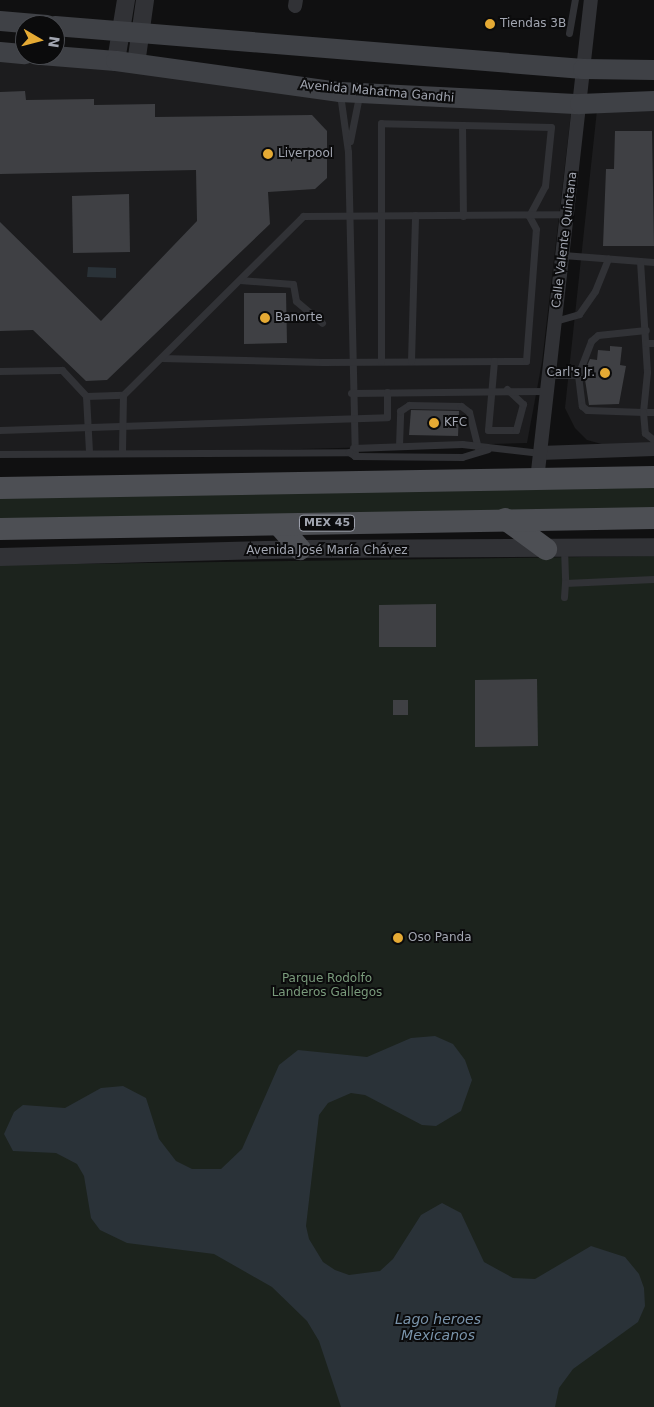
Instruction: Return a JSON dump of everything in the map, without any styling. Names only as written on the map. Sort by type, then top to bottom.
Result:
[{"type":"main road","points":[[0,21],[15,22]]},
{"type":"main road","points":[[65,27],[582,69],[654,70]]},
{"type":"main road","points":[[0,52],[15,53]]},
{"type":"main road","name":"Avenida Mahatma Gandhi","points":[[65,57],[116,61],[340,92],[580,104],[654,101]]},
{"type":"main road","points":[[0,488],[651,477]]},
{"type":"main road","name":"Avenida José María Chávez","points":[[0,529],[279,525],[505,519],[654,518]]},
{"type":"main road","points":[[505,519],[555,548]]},
{"type":"main road","points":[[279,525],[300,549]]},
{"type":"street","points":[[126,0],[136,64]]},
{"type":"street","points":[[116,61],[145,0]]},
{"type":"street","name":"Calle Valente Quintana","points":[[537,480],[591,0]]},
{"type":"street","points":[[540,453],[654,449]]},
{"type":"street","name":"Avenida José María Chávez","points":[[0,557],[300,549],[654,547]]},
{"type":"lane","points":[[569,32],[575,0]]},
{"type":"lane","points":[[340,92],[348,152],[347,215],[353,451]]},
{"type":"lane","points":[[348,152],[360,93]]},
{"type":"lane","points":[[381,361],[381,123],[552,127],[545,186],[529,216]]},
{"type":"lane","points":[[462,125],[462,216]]},
{"type":"lane","points":[[86,396],[123,395],[303,216],[529,216],[568,214]]},
{"type":"lane","points":[[411,361],[415,215]]},
{"type":"lane","points":[[161,358],[526,361],[536,229],[529,216]]},
{"type":"lane","points":[[563,254],[654,262]]},
{"type":"lane","points":[[556,321],[579,314],[595,291],[608,258]]},
{"type":"lane","points":[[640,261],[646,330],[650,343],[643,412],[645,432],[654,440]]},
{"type":"lane","points":[[240,280],[292,284],[296,301],[322,323]]},
{"type":"lane","points":[[646,330],[598,335],[591,341],[578,375],[582,406],[587,410],[654,412]]},
{"type":"lane","points":[[494,361],[488,430],[516,430],[523,404],[508,390]]},
{"type":"lane","points":[[0,371],[62,370],[86,396],[89,452]]},
{"type":"lane","points":[[549,375],[578,375]]},
{"type":"lane","points":[[351,393],[492,390],[547,391]]},
{"type":"lane","points":[[0,430],[352,420],[387,417],[388,392]]},
{"type":"lane","points":[[122,451],[123,395]]},
{"type":"lane","points":[[399,446],[400,411],[409,405],[461,406],[469,412],[478,454]]},
{"type":"lane","points":[[353,451],[399,446],[477,445],[488,449],[540,453]]},
{"type":"lane","points":[[0,454],[122,451],[353,451],[478,454],[488,449]]},
{"type":"lane","points":[[555,548],[565,583],[564,597]]},
{"type":"lane","points":[[565,583],[654,579]]},
{"type":"shaded area","points":[[0,55],[15,56],[15,65],[65,65],[65,61],[572,104],[542,362],[527,443],[0,457]]},
{"type":"shaded area","points":[[597,110],[654,111],[654,444],[605,445],[587,440],[575,428],[565,408]]},
{"type":"green space","points":[[654,485],[654,516],[0,525],[0,493]]},
{"type":"green space","name":"Parque Rodolfo Landeros Gallegos","points":[[654,556],[654,1407],[0,1407],[0,565]]},
{"type":"water","points":[[88,267],[116,268],[116,278],[87,277]]},
{"type":"water","name":"Lago heroes Mexicanos","points":[[435,1036],[453,1044],[465,1060],[472,1080],[461,1111],[436,1126],[422,1125],[365,1095],[351,1093],[328,1103],[319,1115],[306,1226],[309,1239],[323,1262],[335,1270],[349,1275],[380,1271],[393,1259],[421,1215],[442,1203],[461,1213],[484,1262],[513,1278],[535,1279],[591,1246],[625,1257],[639,1274],[644,1288],[645,1306],[638,1322],[573,1369],[559,1388],[555,1407],[341,1407],[319,1341],[307,1321],[272,1287],[214,1254],[127,1243],[100,1230],[91,1218],[84,1176],[77,1164],[56,1153],[13,1151],[4,1134],[14,1112],[23,1105],[65,1108],[101,1088],[123,1086],[146,1098],[159,1139],[176,1161],[192,1169],[221,1169],[242,1149],[279,1065],[298,1050],[367,1057],[411,1038]]},
{"type":"building","points":[[25,91],[26,100],[94,99],[94,105],[155,104],[155,117],[312,115],[327,131],[327,178],[315,189],[268,192],[270,224],[107,380],[86,381],[33,330],[0,331],[0,222],[101,321],[197,221],[196,170],[0,174],[0,92]]},
{"type":"building","points":[[615,131],[652,131],[654,246],[603,246],[606,169],[614,169]]},
{"type":"building","points":[[129,194],[130,252],[73,253],[72,196]]},
{"type":"building","name":"Banorte","points":[[244,293],[286,293],[287,343],[244,344]]},
{"type":"building","name":"Carl's Jr.","points":[[610,346],[622,347],[620,365],[626,366],[619,404],[589,405],[584,373],[590,359],[597,360],[598,350],[610,351]]},
{"type":"building","name":"KFC","points":[[411,410],[459,411],[458,436],[409,435]]},
{"type":"building","points":[[436,604],[436,647],[379,647],[379,605]]},
{"type":"building","points":[[537,679],[538,746],[475,747],[475,680]]},
{"type":"building","points":[[393,700],[408,700],[408,715],[393,715]]},
{"type":"place","name":"Tiendas 3B","points":[[490,24]]},
{"type":"place","name":"Liverpool","points":[[268,154]]},
{"type":"place","name":"Banorte","points":[[265,318]]},
{"type":"place","name":"Carl's Jr.","points":[[605,373]]},
{"type":"place","name":"KFC","points":[[434,423]]},
{"type":"place","name":"Oso Panda","points":[[398,938]]}]
